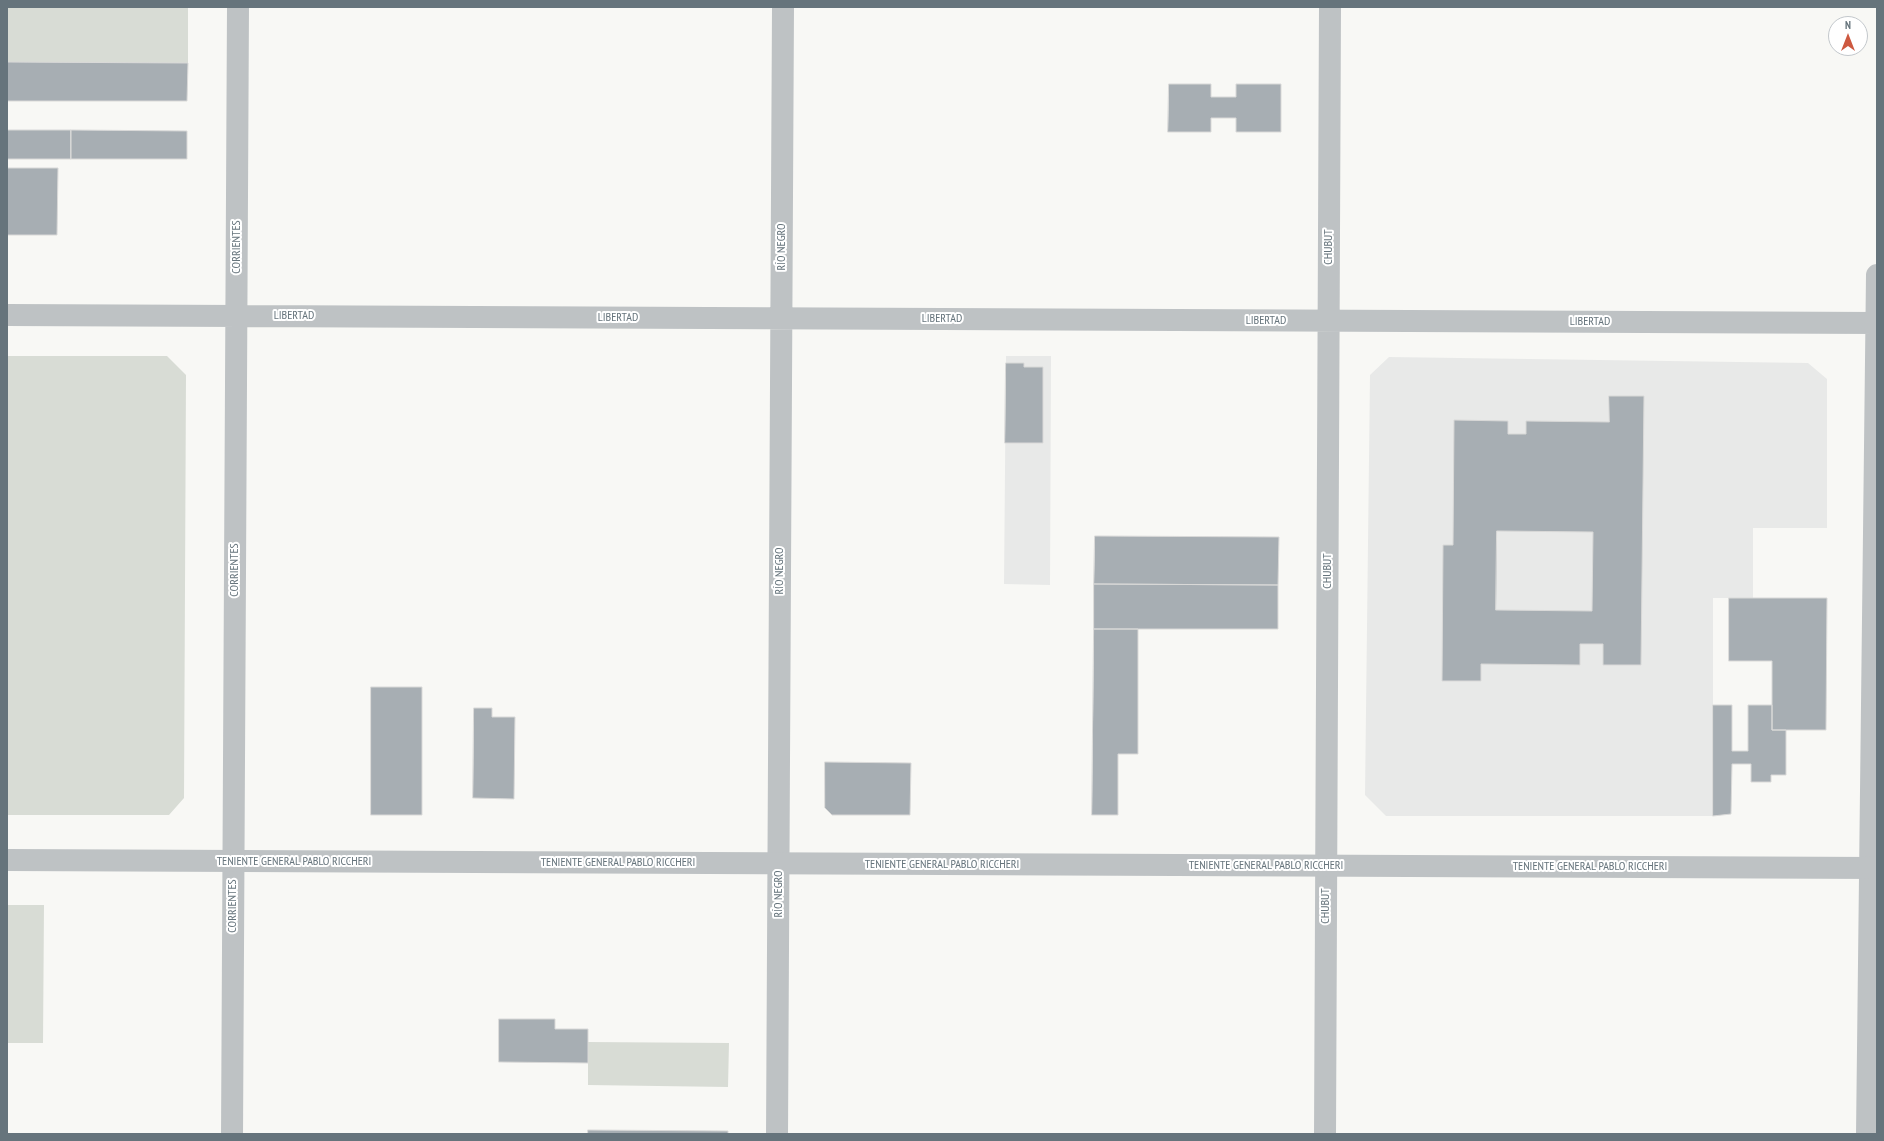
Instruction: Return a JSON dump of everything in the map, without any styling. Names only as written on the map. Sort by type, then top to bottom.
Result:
[{"type":"street","name":"CORRIENTES","points":[[232,1134],[238,7]]},
{"type":"street","name":"RÍO NEGRO","points":[[778,1134],[783,7]]},
{"type":"street","name":"CHUBUT","points":[[1325,1134],[1330,7]]},
{"type":"street","points":[[1867,1134],[1873,868],[1877,275]]},
{"type":"street","name":"LIBERTAD","points":[[7,315],[1877,324]]},
{"type":"street","name":"TENIENTE GENERAL PABLO RICCHERI","points":[[7,860],[1873,868]]},
{"type":"shaded area","points":[[7,7],[188,7],[188,63],[7,62]]},
{"type":"shaded area","points":[[7,356],[167,356],[186,375],[184,798],[169,815],[7,815]]},
{"type":"shaded area","points":[[1006,356],[1051,356],[1050,585],[1004,584]]},
{"type":"shaded area","points":[[1389,357],[1808,363],[1827,379],[1827,528],[1753,528],[1753,598],[1713,598],[1713,816],[1386,816],[1365,795],[1370,375]]},
{"type":"shaded area","points":[[7,905],[44,905],[43,1043],[7,1043]]},
{"type":"shaded area","points":[[588,1042],[729,1043],[728,1087],[588,1085]]},
{"type":"building","points":[[7,62],[188,63],[187,101],[7,101]]},
{"type":"building","points":[[1169,84],[1211,84],[1211,97],[1236,97],[1236,84],[1281,84],[1281,132],[1236,132],[1236,118],[1211,118],[1211,132],[1168,132]]},
{"type":"building","points":[[7,130],[71,130],[71,159],[7,159]]},
{"type":"building","points":[[71,130],[187,131],[187,159],[71,159]]},
{"type":"building","points":[[7,168],[58,168],[57,235],[7,235]]},
{"type":"building","points":[[1006,363],[1024,363],[1024,367],[1043,367],[1043,443],[1005,443]]},
{"type":"building","points":[[1609,396],[1644,396],[1641,665],[1603,665],[1603,644],[1580,644],[1580,665],[1481,664],[1481,681],[1442,681],[1443,545],[1453,545],[1454,420],[1508,421],[1508,434],[1526,434],[1526,421],[1609,422]],"holes":[[[1497,531],[1593,532],[1592,611],[1496,610]]]},
{"type":"building","points":[[1095,536],[1279,537],[1278,585],[1094,584]]},
{"type":"building","points":[[1094,584],[1278,585],[1278,629],[1094,629]]},
{"type":"building","points":[[1729,598],[1827,598],[1826,730],[1772,730],[1772,661],[1729,661]]},
{"type":"building","points":[[1094,629],[1138,629],[1138,754],[1118,754],[1118,815],[1092,815]]},
{"type":"building","points":[[371,687],[422,687],[422,815],[371,815]]},
{"type":"building","points":[[1713,705],[1732,705],[1732,751],[1748,751],[1748,705],[1772,705],[1772,730],[1786,730],[1786,775],[1771,775],[1771,782],[1751,782],[1751,764],[1732,764],[1731,814],[1713,816]]},
{"type":"building","points":[[474,708],[492,708],[492,717],[515,717],[514,799],[473,798]]},
{"type":"building","points":[[825,762],[911,763],[910,815],[832,815],[825,808]]},
{"type":"building","points":[[499,1019],[555,1019],[555,1029],[588,1029],[588,1063],[499,1062]]},
{"type":"building","points":[[588,1130],[728,1131],[728,1134],[588,1134]]}]
